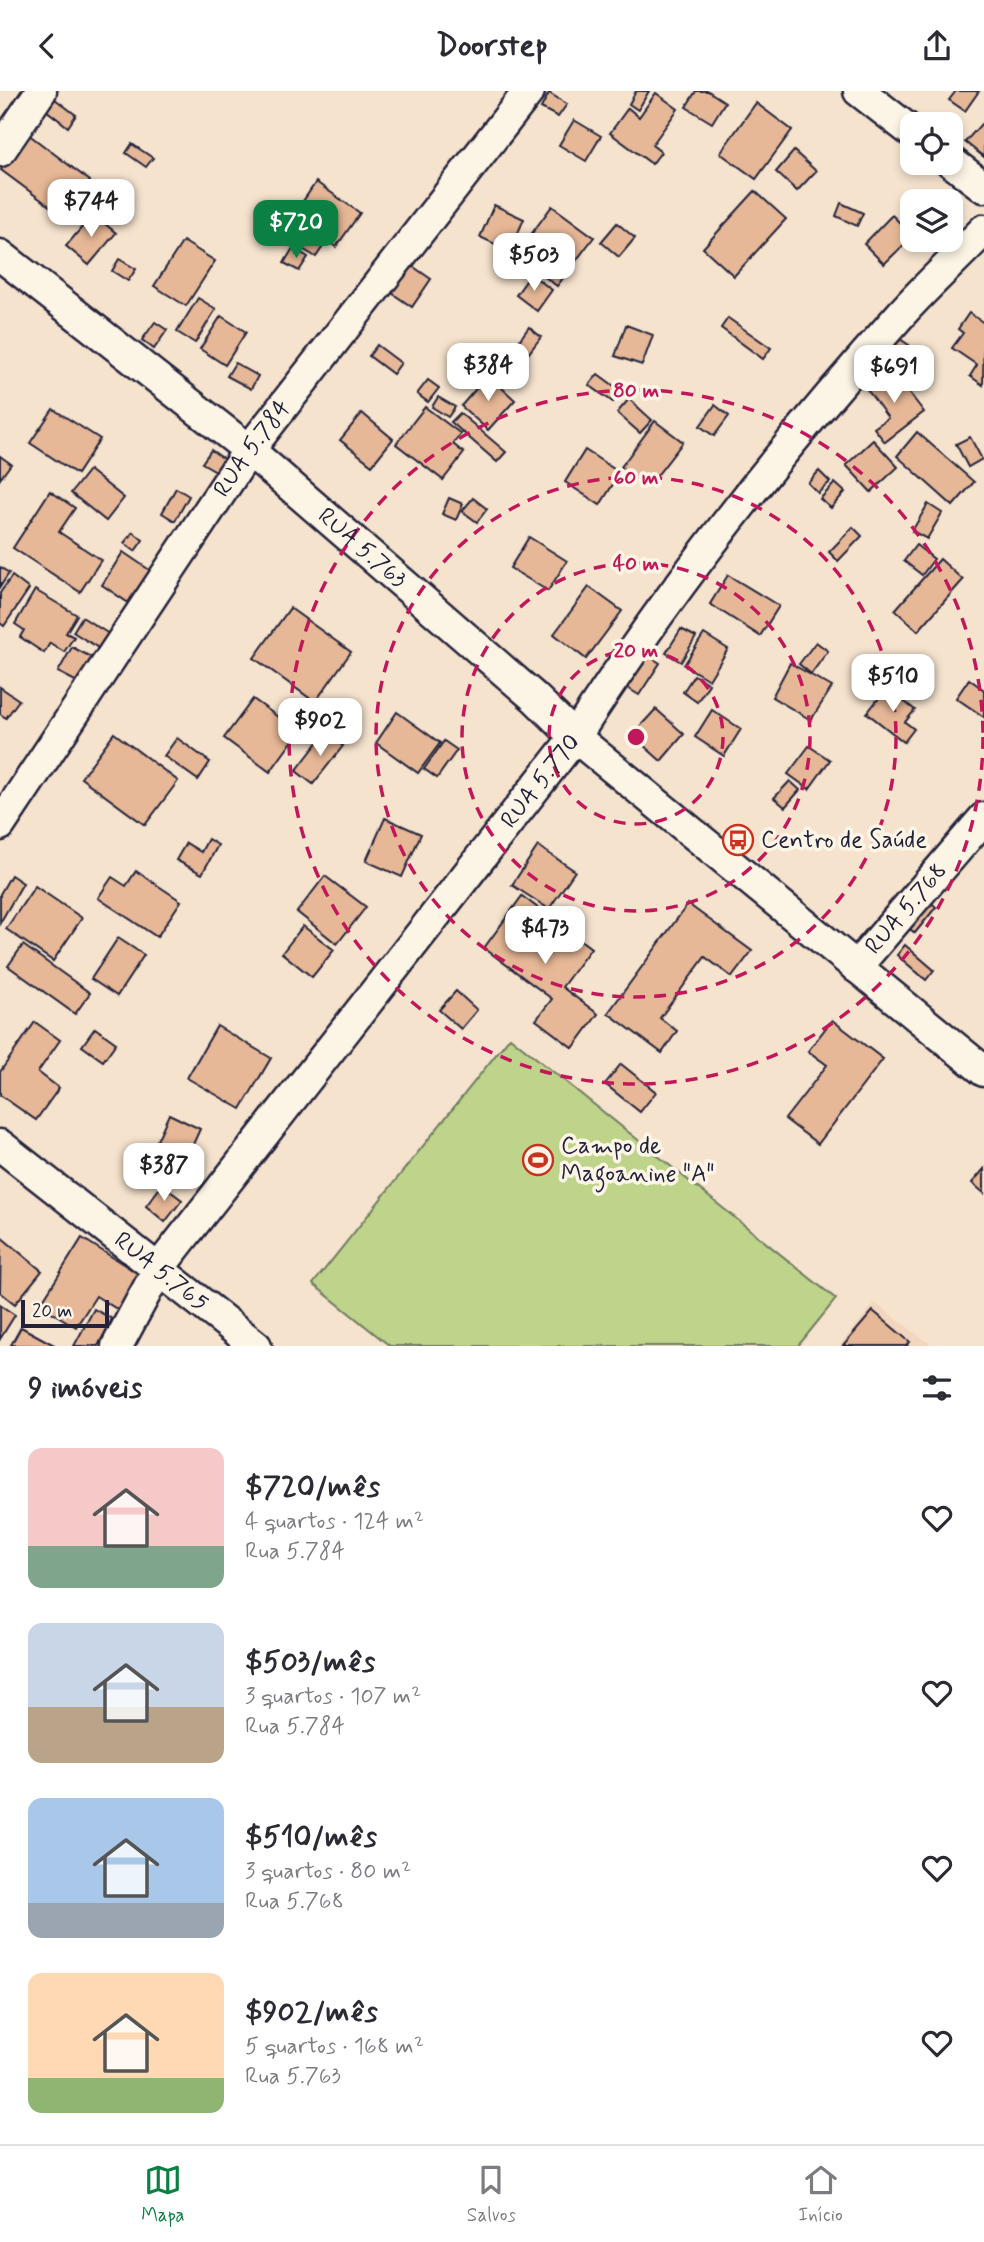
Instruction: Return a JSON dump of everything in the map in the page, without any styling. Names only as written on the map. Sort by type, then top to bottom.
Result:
[{"type":"street","points":[[0,151],[41,91]]},
{"type":"street","name":"RUA 5.784","points":[[0,825],[249,450],[529,91]]},
{"type":"street","points":[[859,91],[900,123]]},
{"type":"street","points":[[963,171],[984,187]]},
{"type":"street","name":"RUA 5.770","points":[[117,1346],[159,1268],[575,737],[614,675],[683,579],[768,469],[904,312],[984,230]]},
{"type":"street","name":"RUA 5.763","points":[[0,255],[249,450],[534,697],[575,737],[984,1071]]},
{"type":"street","name":"RUA 5.768","points":[[856,967],[984,818]]},
{"type":"street","name":"RUA 5.765","points":[[0,1145],[256,1346]]},
{"type":"shaded area","points":[[875,1303],[933,1346],[839,1346]]},
{"type":"green space","name":"Campo de Magoanine \"A\"","points":[[510,1037],[836,1299],[798,1346],[390,1346],[313,1284]]},
{"type":"building","points":[[636,91],[649,91],[638,110],[629,104]]},
{"type":"building","points":[[696,91],[708,91],[725,102],[712,123],[686,107]]},
{"type":"building","points":[[956,91],[979,91],[965,111],[949,100]]},
{"type":"building","points":[[549,93],[567,104],[558,117],[541,108]]},
{"type":"building","points":[[656,93],[678,109],[652,145],[661,152],[652,164],[610,133],[628,108],[639,117]]},
{"type":"building","points":[[55,99],[76,115],[68,127],[46,110]]},
{"type":"building","points":[[756,103],[792,130],[756,179],[720,153]]},
{"type":"building","points":[[574,120],[601,136],[586,161],[559,145]]},
{"type":"building","points":[[981,124],[984,126],[984,157],[965,142]]},
{"type":"building","points":[[28,134],[90,181],[63,216],[1,170]]},
{"type":"building","points":[[132,144],[153,158],[146,167],[126,153]]},
{"type":"building","points":[[794,151],[816,171],[797,191],[776,172]]},
{"type":"building","points":[[316,182],[360,213],[336,247],[293,216]]},
{"type":"building","points":[[755,191],[786,219],[734,276],[703,248]]},
{"type":"building","points":[[841,203],[863,213],[857,226],[836,216]]},
{"type":"building","points":[[494,205],[524,219],[510,251],[480,237]]},
{"type":"building","points":[[552,206],[594,237],[557,286],[516,255]]},
{"type":"building","points":[[270,213],[283,220],[277,231],[264,224]]},
{"type":"building","points":[[93,214],[116,233],[89,265],[66,246]]},
{"type":"building","points":[[892,215],[900,223],[900,249],[884,264],[864,244]]},
{"type":"building","points":[[286,223],[324,245],[316,257],[279,235]]},
{"type":"building","points":[[617,223],[635,238],[619,257],[601,242]]},
{"type":"building","points":[[183,241],[215,261],[186,306],[154,286]]},
{"type":"building","points":[[293,248],[308,257],[299,271],[284,263]]},
{"type":"building","points":[[119,259],[136,269],[128,281],[112,271]]},
{"type":"building","points":[[408,263],[431,279],[412,307],[389,291]]},
{"type":"building","points":[[531,274],[552,290],[537,311],[516,295]]},
{"type":"building","points":[[198,298],[216,309],[195,343],[177,332]]},
{"type":"building","points":[[969,313],[984,323],[983,385],[970,376],[977,365],[952,348],[963,333],[958,329]]},
{"type":"building","points":[[221,316],[246,332],[225,365],[200,349]]},
{"type":"building","points":[[728,318],[771,348],[763,359],[721,328]]},
{"type":"building","points":[[155,322],[167,330],[154,349],[142,340]]},
{"type":"building","points":[[626,325],[653,335],[642,365],[615,356]]},
{"type":"building","points":[[529,327],[541,337],[525,358],[513,349]]},
{"type":"building","points":[[897,337],[909,345],[899,360],[887,352]]},
{"type":"building","points":[[377,345],[401,363],[393,374],[369,356]]},
{"type":"building","points":[[235,363],[258,376],[251,389],[227,376]]},
{"type":"building","points":[[891,369],[924,412],[885,442],[874,428],[888,418],[866,388]]},
{"type":"building","points":[[598,374],[621,391],[613,402],[589,385]]},
{"type":"building","points":[[488,375],[515,400],[488,430],[461,406]]},
{"type":"building","points":[[428,380],[439,388],[428,402],[417,394]]},
{"type":"building","points":[[438,397],[455,407],[448,417],[432,407]]},
{"type":"building","points":[[629,399],[652,420],[640,433],[617,413]]},
{"type":"building","points":[[715,405],[729,416],[714,436],[700,426]]},
{"type":"building","points":[[425,407],[461,434],[453,444],[464,453],[443,480],[396,444]]},
{"type":"building","points":[[53,409],[100,439],[77,474],[30,443]]},
{"type":"building","points":[[362,413],[393,439],[372,465],[340,440]]},
{"type":"building","points":[[460,413],[506,452],[497,462],[451,422]]},
{"type":"building","points":[[655,421],[683,442],[648,487],[621,467]]},
{"type":"building","points":[[917,432],[974,482],[953,506],[897,456]]},
{"type":"building","points":[[970,437],[982,459],[968,467],[956,444]]},
{"type":"building","points":[[873,440],[898,467],[871,492],[846,465]]},
{"type":"building","points":[[211,450],[224,459],[216,471],[202,463]]},
{"type":"building","points":[[585,450],[620,473],[600,505],[565,482]]},
{"type":"building","points":[[0,456],[11,464],[0,479]]},
{"type":"building","points":[[89,470],[124,498],[106,521],[71,493]]},
{"type":"building","points":[[819,471],[830,482],[818,493],[808,483]]},
{"type":"building","points":[[835,483],[845,492],[831,508],[820,499]]},
{"type":"building","points":[[176,488],[189,496],[175,521],[162,513]]},
{"type":"building","points":[[50,491],[75,508],[59,532],[101,560],[80,592],[13,548]]},
{"type":"building","points":[[449,498],[463,504],[456,520],[442,514]]},
{"type":"building","points":[[473,498],[487,509],[477,522],[462,511]]},
{"type":"building","points":[[928,504],[942,513],[927,539],[912,531]]},
{"type":"building","points":[[853,527],[862,536],[838,561],[829,552]]},
{"type":"building","points":[[133,532],[143,540],[135,551],[124,543]]},
{"type":"building","points":[[529,537],[567,561],[548,591],[510,568]]},
{"type":"building","points":[[916,545],[934,559],[922,575],[904,561]]},
{"type":"building","points":[[123,552],[151,571],[130,604],[102,585]]},
{"type":"building","points":[[940,559],[963,580],[918,631],[895,610]]},
{"type":"building","points":[[0,567],[9,573],[0,587]]},
{"type":"building","points":[[728,575],[779,606],[760,636],[710,604]]},
{"type":"building","points":[[12,576],[29,589],[4,626],[0,623],[0,593]]},
{"type":"building","points":[[589,587],[622,611],[586,659],[554,634]]},
{"type":"building","points":[[35,590],[77,615],[66,633],[74,637],[64,652],[50,643],[44,653],[20,637],[24,630],[15,624]]},
{"type":"building","points":[[290,608],[351,652],[315,702],[254,658]]},
{"type":"building","points":[[82,617],[109,634],[100,649],[73,632]]},
{"type":"building","points":[[681,629],[696,637],[681,662],[666,653]]},
{"type":"building","points":[[704,634],[728,649],[709,680],[684,665]]},
{"type":"building","points":[[816,642],[828,651],[811,674],[799,664]]},
{"type":"building","points":[[72,647],[93,658],[79,683],[58,672]]},
{"type":"building","points":[[647,655],[660,663],[639,695],[626,687]]},
{"type":"building","points":[[790,663],[832,687],[811,720],[772,697]]},
{"type":"building","points":[[694,675],[709,684],[697,702],[683,692]]},
{"type":"building","points":[[969,679],[984,690],[984,717],[956,698]]},
{"type":"building","points":[[0,687],[19,700],[6,718],[0,714]]},
{"type":"building","points":[[887,688],[915,710],[905,722],[914,729],[904,742],[867,713]]},
{"type":"building","points":[[253,699],[299,732],[270,772],[224,738]]},
{"type":"building","points":[[656,709],[684,734],[661,761],[632,735]]},
{"type":"building","points":[[712,710],[741,729],[724,756],[695,737]]},
{"type":"building","points":[[397,712],[440,743],[418,773],[376,743]]},
{"type":"building","points":[[326,732],[343,746],[313,784],[296,771]]},
{"type":"building","points":[[114,733],[178,781],[145,825],[81,778]]},
{"type":"building","points":[[177,738],[210,762],[198,780],[164,756]]},
{"type":"building","points":[[444,741],[457,750],[437,778],[424,769]]},
{"type":"building","points":[[809,746],[830,760],[809,789],[788,774]]},
{"type":"building","points":[[790,781],[800,790],[785,807],[774,798]]},
{"type":"building","points":[[385,818],[421,834],[402,877],[366,861]]},
{"type":"building","points":[[208,839],[218,845],[202,874],[176,860],[186,843],[201,852]]},
{"type":"building","points":[[538,846],[575,871],[549,909],[512,885]]},
{"type":"building","points":[[136,871],[181,901],[157,937],[98,898],[112,877],[126,886]]},
{"type":"building","points":[[11,875],[23,883],[0,923],[0,894]]},
{"type":"building","points":[[325,876],[366,907],[337,944],[297,912]]},
{"type":"building","points":[[35,886],[82,918],[53,961],[6,929]]},
{"type":"building","points":[[923,895],[936,907],[915,933],[901,922]]},
{"type":"building","points":[[522,896],[591,948],[562,987],[598,1014],[573,1048],[536,1020],[552,999],[484,948]]},
{"type":"building","points":[[688,904],[752,951],[732,977],[705,957],[660,1018],[677,1031],[662,1053],[608,1013]]},
{"type":"building","points":[[303,926],[334,950],[312,977],[282,953]]},
{"type":"building","points":[[118,938],[144,955],[117,996],[91,979]]},
{"type":"building","points":[[23,945],[90,993],[75,1014],[8,966]]},
{"type":"building","points":[[905,945],[934,970],[926,980],[897,955]]},
{"type":"building","points":[[456,991],[477,1010],[461,1029],[439,1010]]},
{"type":"building","points":[[832,1020],[883,1059],[818,1144],[785,1119],[827,1065],[808,1051]]},
{"type":"building","points":[[35,1022],[60,1040],[38,1072],[59,1088],[36,1120],[0,1095],[0,1072]]},
{"type":"building","points":[[217,1026],[271,1058],[241,1109],[187,1078]]},
{"type":"building","points":[[95,1028],[116,1043],[103,1061],[82,1046]]},
{"type":"building","points":[[621,1064],[656,1092],[640,1112],[605,1084]]},
{"type":"building","points":[[169,1114],[200,1129],[186,1160],[155,1145]]},
{"type":"building","points":[[984,1169],[984,1193],[972,1183]]},
{"type":"building","points":[[162,1185],[182,1200],[165,1222],[146,1206]]},
{"type":"building","points":[[1,1237],[42,1271],[15,1304],[0,1292]]},
{"type":"building","points":[[82,1238],[142,1276],[120,1311],[96,1296],[76,1327],[40,1305]]},
{"type":"building","points":[[0,1305],[15,1315],[0,1339]]},
{"type":"building","points":[[94,1309],[112,1319],[98,1346],[74,1346]]},
{"type":"building","points":[[873,1311],[910,1342],[907,1346],[843,1346]]},
{"type":"building","points":[[21,1327],[56,1346],[11,1345]]},
{"type":"place","name":"Centro de Saúde","points":[[738,840]]},
{"type":"place","name":"Campo de Magoanine \"A\"","points":[[538,1160]]}]
